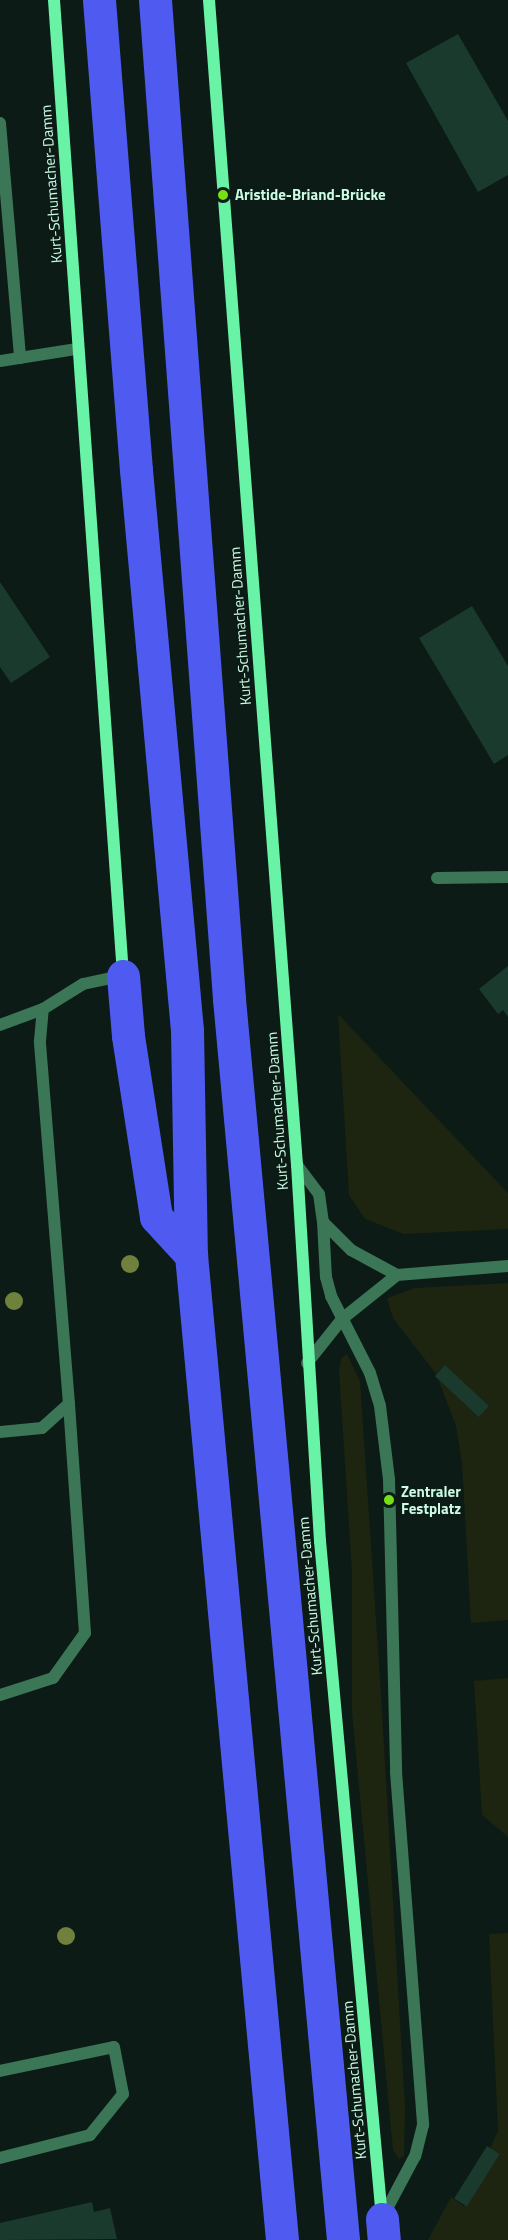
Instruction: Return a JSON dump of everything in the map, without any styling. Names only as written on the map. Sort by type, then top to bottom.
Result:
[{"type":"highway","points":[[99,0],[135,470],[187,1030],[190,1255],[282,2240]]},
{"type":"highway","points":[[155,0],[228,987],[343,2240]]},
{"type":"highway","points":[[123,976],[128,1036],[156,1217],[190,1255]]},
{"type":"main road","name":"Kurt-Schumacher-Damm","points":[[54,0],[123,976]]},
{"type":"main road","name":"Kurt-Schumacher-Damm","points":[[208,0],[297,1165],[307,1363],[383,2229]]},
{"type":"street","points":[[0,123],[20,358]]},
{"type":"street","points":[[0,361],[77,349]]},
{"type":"street","points":[[437,878],[508,877]]},
{"type":"street","points":[[0,1025],[43,1009],[83,984],[123,976]]},
{"type":"street","points":[[0,1695],[53,1678],[85,1633],[40,1041],[43,1009]]},
{"type":"street","points":[[297,1165],[319,1194],[326,1277],[342,1319],[370,1373],[380,1406],[386,1447],[396,1772],[423,2125],[415,2156],[383,2229]]},
{"type":"street","points":[[323,1222],[351,1250],[397,1275],[508,1266]]},
{"type":"street","points":[[307,1363],[342,1319],[397,1275]]},
{"type":"street","points":[[0,1432],[42,1428],[69,1404]]},
{"type":"street","points":[[0,2071],[114,2048],[123,2094],[90,2135],[0,2158]]},
{"type":"green space","points":[[338,1014],[508,1193],[508,1229],[404,1234],[365,1219],[349,1195]]},
{"type":"green space","points":[[508,1283],[508,1620],[471,1623],[462,1464],[456,1426],[438,1379],[478,1416],[488,1406],[445,1365],[436,1374],[393,1318],[387,1298],[415,1288]]},
{"type":"green space","points":[[347,1354],[360,1381],[381,1694],[405,2107],[404,2156],[399,2159],[393,2150],[352,1712],[352,1572],[339,1371],[341,1358]]},
{"type":"green space","points":[[508,1678],[508,1837],[482,1815],[474,1681]]},
{"type":"green space","points":[[508,1933],[508,2240],[428,2240],[451,2197],[464,2206],[498,2131],[489,1934]]},
{"type":"building","points":[[458,34],[508,121],[508,175],[478,192],[406,63]]},
{"type":"building","points":[[0,582],[50,657],[11,683],[0,667]]},
{"type":"building","points":[[472,606],[508,666],[508,755],[494,764],[419,638]]},
{"type":"building","points":[[508,966],[508,1017],[503,1010],[498,1014],[479,989]]},
{"type":"building","points":[[445,1365],[489,1406],[479,1417],[435,1376]]},
{"type":"building","points":[[487,2146],[500,2154],[467,2207],[454,2199]]},
{"type":"building","points":[[92,2202],[94,2212],[110,2208],[117,2239],[0,2240],[0,2223]]},
{"type":"place","name":"Aristide-Briand-Brücke","points":[[223,195]]},
{"type":"place","name":"Zentraler Festplatz","points":[[389,1500]]}]
